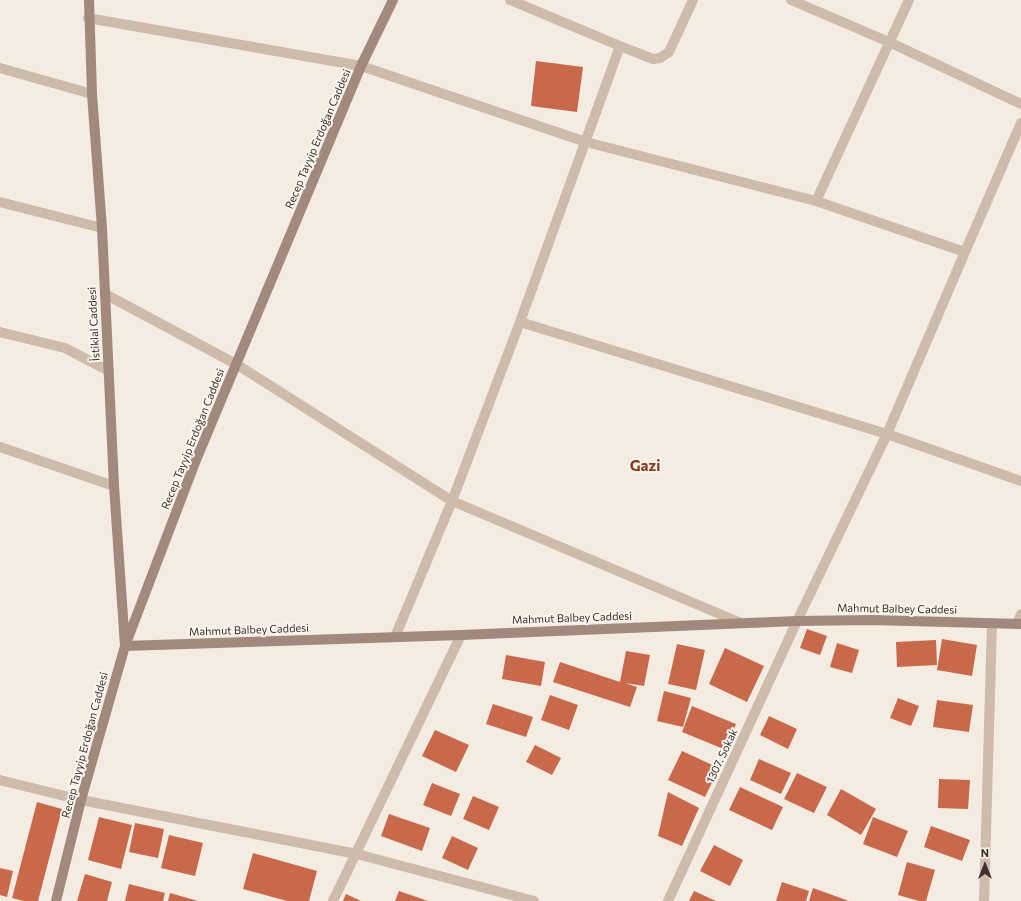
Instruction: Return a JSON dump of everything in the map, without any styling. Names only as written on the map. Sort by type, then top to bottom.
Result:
[{"type":"street","name":"İstiklal Caddesi","points":[[89,0],[88,18],[92,94],[102,228],[114,486],[125,646]]},
{"type":"street","name":"Recep Tayyip Erdoğan Caddesi","points":[[56,901],[81,800],[125,646],[196,460],[361,66],[393,0]]},
{"type":"street","points":[[510,0],[653,59],[665,56],[669,52],[693,0]]},
{"type":"street","points":[[791,0],[889,42],[1021,104]]},
{"type":"street","points":[[816,201],[909,0]]},
{"type":"street","points":[[88,18],[361,66],[586,142],[816,201],[965,252]]},
{"type":"street","points":[[395,637],[452,501],[520,322],[620,46]]},
{"type":"street","points":[[0,68],[92,94]]},
{"type":"street","name":"1307. Sokak","points":[[668,901],[797,621],[887,434],[1021,123]]},
{"type":"street","points":[[0,202],[102,228]]},
{"type":"street","points":[[105,294],[236,364],[452,501],[741,623]]},
{"type":"street","points":[[520,322],[887,434],[1021,481]]},
{"type":"street","points":[[0,332],[65,348],[109,372]]},
{"type":"street","points":[[0,447],[114,486]]},
{"type":"street","name":"Mahmut Balbey Caddesi","points":[[125,646],[462,635],[797,621],[872,620],[992,623],[1020,620]]},
{"type":"street","points":[[984,901],[992,623]]},
{"type":"street","points":[[334,901],[462,635]]},
{"type":"street","points":[[0,780],[81,800],[357,854],[534,901]]},
{"type":"building","points":[[536,61],[583,67],[577,112],[531,106]]},
{"type":"building","points":[[807,629],[827,636],[820,655],[800,648]]},
{"type":"building","points":[[942,639],[977,645],[972,676],[937,670]]},
{"type":"building","points":[[936,640],[937,665],[897,667],[896,642]]},
{"type":"building","points":[[837,643],[859,650],[852,673],[830,667]]},
{"type":"building","points":[[677,644],[705,650],[696,690],[668,684]]},
{"type":"building","points":[[725,648],[764,666],[747,702],[709,684]]},
{"type":"building","points":[[626,651],[650,655],[644,686],[625,683],[637,687],[630,707],[553,682],[560,662],[620,682]]},
{"type":"building","points":[[506,655],[545,662],[541,686],[502,679]]},
{"type":"building","points":[[664,691],[691,698],[683,727],[657,721]]},
{"type":"building","points":[[550,695],[578,705],[569,730],[541,720]]},
{"type":"building","points":[[898,698],[919,706],[911,726],[890,718]]},
{"type":"building","points":[[937,700],[973,705],[969,732],[933,727]]},
{"type":"building","points":[[493,704],[533,717],[526,737],[486,724]]},
{"type":"building","points":[[692,706],[736,724],[726,750],[682,732]]},
{"type":"building","points":[[769,716],[797,729],[788,749],[760,735]]},
{"type":"building","points":[[435,730],[469,745],[456,772],[422,756]]},
{"type":"building","points":[[535,745],[561,758],[552,775],[526,762]]},
{"type":"building","points":[[682,751],[719,768],[705,797],[668,780]]},
{"type":"building","points":[[759,759],[791,773],[781,794],[750,780]]},
{"type":"building","points":[[797,773],[827,787],[814,813],[784,799]]},
{"type":"building","points":[[939,779],[970,780],[968,809],[938,808]]},
{"type":"building","points":[[432,783],[460,794],[451,816],[423,805]]},
{"type":"building","points":[[740,787],[783,807],[772,830],[729,810]]},
{"type":"building","points":[[841,789],[876,809],[861,835],[827,815]]},
{"type":"building","points":[[668,792],[699,808],[682,846],[658,836]]},
{"type":"building","points":[[473,796],[499,807],[489,830],[463,819]]},
{"type":"building","points":[[37,802],[62,809],[38,901],[24,901],[12,898]]},
{"type":"building","points":[[389,814],[430,828],[422,851],[381,836]]},
{"type":"building","points":[[99,817],[132,825],[121,869],[88,860]]},
{"type":"building","points":[[873,817],[908,831],[897,857],[863,844]]},
{"type":"building","points":[[135,823],[164,829],[158,858],[129,852]]},
{"type":"building","points":[[931,826],[970,840],[962,861],[924,847]]},
{"type":"building","points":[[169,835],[203,843],[195,876],[161,868]]},
{"type":"building","points":[[452,836],[478,848],[468,870],[442,858]]},
{"type":"building","points":[[714,845],[743,860],[730,886],[700,871]]},
{"type":"building","points":[[253,853],[317,871],[309,901],[287,901],[243,889]]},
{"type":"building","points":[[907,862],[935,870],[926,901],[919,901],[898,895]]},
{"type":"building","points":[[0,868],[13,871],[7,897],[0,895]]},
{"type":"building","points":[[85,874],[112,882],[107,901],[77,901]]},
{"type":"building","points":[[782,882],[809,891],[806,901],[776,901]]},
{"type":"building","points":[[129,884],[165,893],[163,901],[125,901]]},
{"type":"building","points":[[813,888],[849,901],[809,901]]},
{"type":"building","points":[[399,891],[428,901],[395,901]]},
{"type":"building","points":[[694,891],[716,901],[689,901]]},
{"type":"building","points":[[170,893],[198,901],[168,901]]},
{"type":"building","points":[[346,894],[361,901],[343,901]]},
{"type":"district","name":"Gazi","points":[[645,466]]}]
